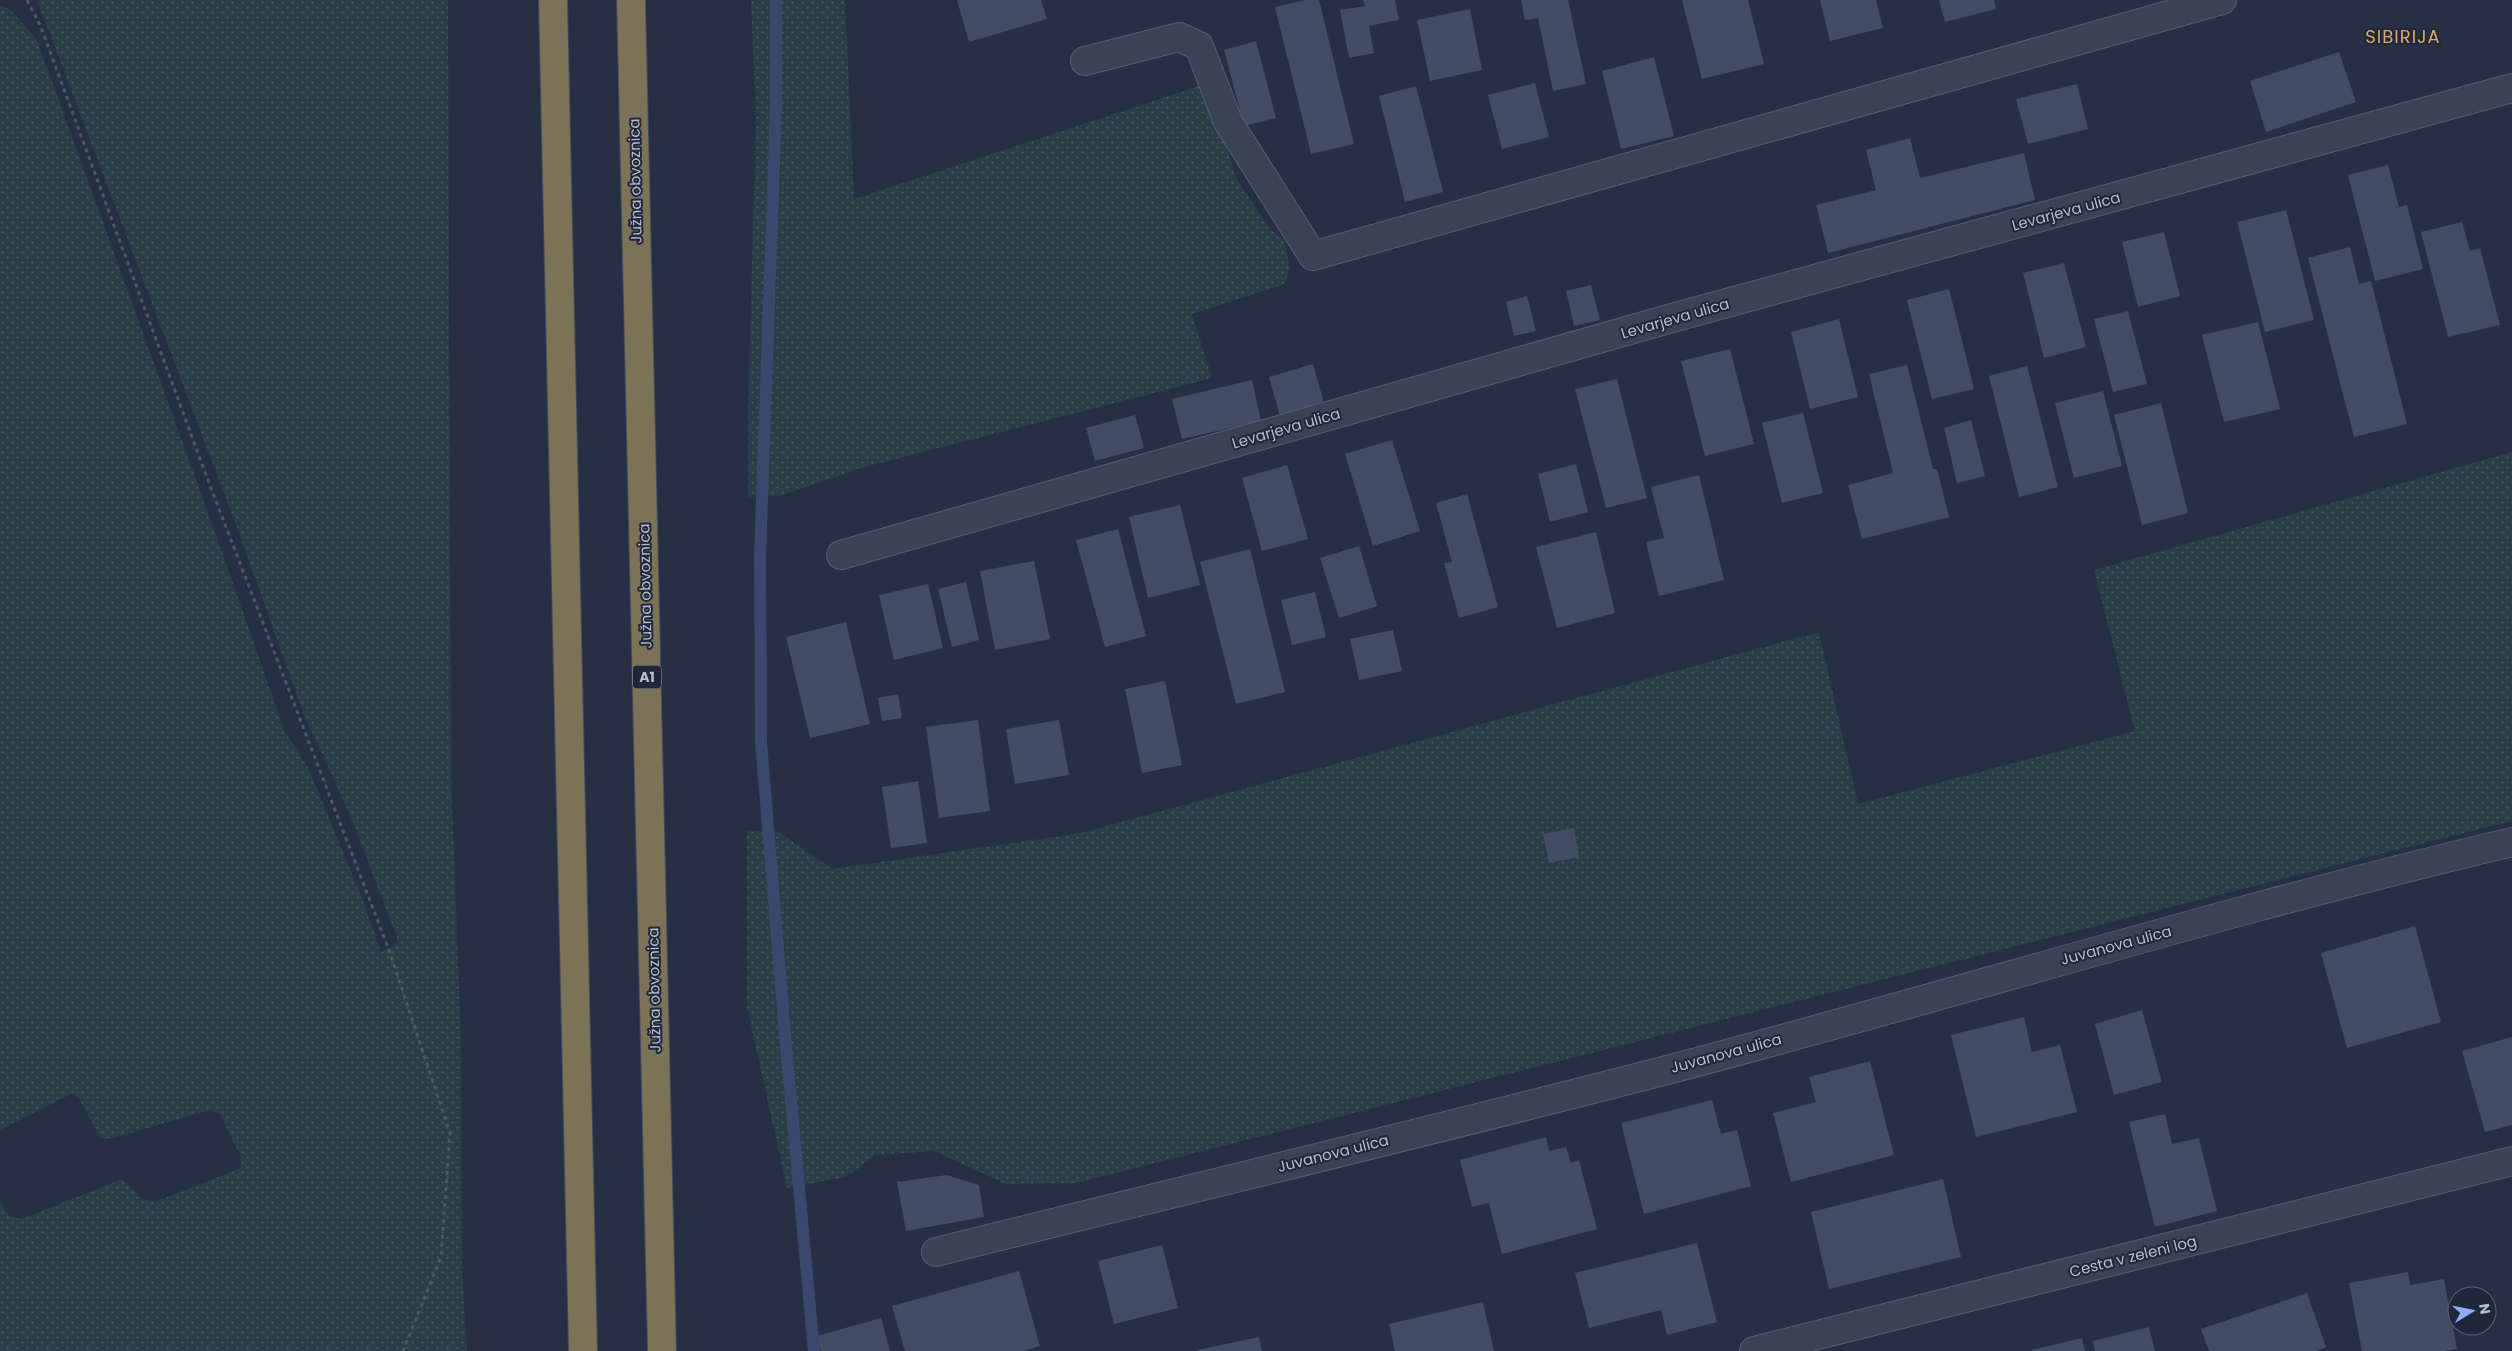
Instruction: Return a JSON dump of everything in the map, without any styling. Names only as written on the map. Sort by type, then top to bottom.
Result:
[{"type":"highway","points":[[553,0],[584,1351]]},
{"type":"highway","name":"Južna obvoznica","points":[[631,0],[662,1351]]},
{"type":"street","points":[[1085,61],[1179,37],[1199,46],[1228,122],[1312,256],[2222,0]]},
{"type":"street","name":"Levarjeva ulica","points":[[841,555],[1672,318],[2512,88]]},
{"type":"street","name":"Juvanova ulica","points":[[936,1252],[1669,1069],[2092,951],[2512,842]]},
{"type":"street","name":"Cesta v zeleni log","points":[[1754,1351],[2512,1161]]},
{"type":"path","points":[[27,0],[41,28],[202,465],[389,950],[450,1133],[441,1257],[403,1351]]},
{"type":"shaded area","points":[[37,0],[448,0],[451,776],[461,1039],[462,1271],[467,1351],[0,1351],[0,1200],[9,1216],[22,1219],[122,1179],[143,1199],[155,1202],[241,1168],[240,1155],[220,1114],[210,1110],[113,1138],[101,1139],[80,1100],[73,1093],[0,1130],[0,6],[10,9],[37,40],[216,535],[285,732],[308,767],[362,898],[381,952],[399,943],[349,812],[304,715],[238,530]]},
{"type":"shaded area","points":[[751,0],[845,0],[854,199],[1205,84],[1214,103],[1236,178],[1270,229],[1284,241],[1290,267],[1285,284],[1192,314],[1212,378],[865,467],[779,496],[748,497],[748,407],[756,122]]},
{"type":"shaded area","points":[[2512,452],[2512,821],[1076,1183],[1006,1184],[934,1151],[876,1155],[846,1177],[787,1188],[747,1007],[747,831],[779,832],[832,869],[1081,833],[1819,632],[1858,804],[2135,731],[2094,570]]},
{"type":"building","points":[[957,0],[1041,0],[1047,19],[969,42]]},
{"type":"building","points":[[1305,0],[1319,0],[1354,144],[1311,154],[1275,7]]},
{"type":"building","points":[[1363,0],[1395,0],[1399,20],[1369,26],[1374,53],[1349,58],[1340,10],[1365,6]]},
{"type":"building","points":[[1521,0],[1568,0],[1586,84],[1553,91],[1538,18],[1525,20]]},
{"type":"building","points":[[1682,0],[1748,0],[1764,64],[1702,79]]},
{"type":"building","points":[[1820,0],[1876,0],[1883,28],[1830,41]]},
{"type":"building","points":[[1939,0],[1994,0],[1996,9],[1945,22]]},
{"type":"building","points":[[1470,9],[1482,70],[1430,81],[1417,20]]},
{"type":"building","points":[[1256,41],[1276,118],[1244,126],[1224,50]]},
{"type":"building","points":[[2339,52],[2356,102],[2266,132],[2250,81]]},
{"type":"building","points":[[1654,57],[1674,136],[1621,149],[1602,71]]},
{"type":"building","points":[[1535,83],[1549,137],[1502,149],[1488,95]]},
{"type":"building","points":[[2077,84],[2088,129],[2028,144],[2016,99]]},
{"type":"building","points":[[1416,86],[1443,192],[1405,202],[1379,96]]},
{"type":"building","points":[[1910,138],[1920,178],[2024,153],[2035,200],[1828,253],[1816,205],[1876,190],[1866,150]]},
{"type":"building","points":[[2388,165],[2399,207],[2407,205],[2423,269],[2375,281],[2348,175]]},
{"type":"building","points":[[2286,210],[2314,320],[2265,332],[2237,222]]},
{"type":"building","points":[[2462,222],[2470,251],[2480,248],[2500,325],[2448,337],[2421,232]]},
{"type":"building","points":[[2164,232],[2180,296],[2138,307],[2122,242]]},
{"type":"building","points":[[2350,247],[2359,284],[2371,281],[2407,424],[2354,437],[2308,258]]},
{"type":"building","points":[[2064,263],[2086,347],[2044,358],[2023,273]]},
{"type":"building","points":[[1591,285],[1600,320],[1574,326],[1566,291]]},
{"type":"building","points":[[1949,289],[1974,389],[1932,399],[1907,300]]},
{"type":"building","points":[[1527,296],[1536,331],[1514,336],[1506,302]]},
{"type":"building","points":[[2128,311],[2147,384],[2113,392],[2094,319]]},
{"type":"building","points":[[1839,319],[1858,397],[1810,409],[1791,332]]},
{"type":"building","points":[[2258,322],[2280,409],[2224,422],[2202,335]]},
{"type":"building","points":[[1730,349],[1754,444],[1705,456],[1681,361]]},
{"type":"building","points":[[1313,364],[1324,403],[1280,416],[1269,377]]},
{"type":"building","points":[[1907,365],[1933,469],[1937,469],[1949,517],[1862,539],[1848,485],[1893,473],[1869,374]]},
{"type":"building","points":[[2027,366],[2058,487],[2019,497],[1989,376]]},
{"type":"building","points":[[1617,379],[1647,498],[1606,508],[1575,389]]},
{"type":"building","points":[[1252,380],[1261,421],[1182,439],[1172,399]]},
{"type":"building","points":[[2103,391],[2122,466],[2074,478],[2055,403]]},
{"type":"building","points":[[2161,403],[2188,513],[2142,525],[2114,415]]},
{"type":"building","points":[[1803,413],[1823,493],[1782,503],[1762,423]]},
{"type":"building","points":[[1135,415],[1144,448],[1095,461],[1086,428]]},
{"type":"building","points":[[1971,420],[1985,476],[1957,483],[1944,428]]},
{"type":"building","points":[[1392,440],[1420,531],[1373,546],[1345,454]]},
{"type":"building","points":[[1576,464],[1588,512],[1550,522],[1538,474]]},
{"type":"building","points":[[1287,465],[1308,539],[1262,551],[1242,478]]},
{"type":"building","points":[[1699,475],[1724,580],[1659,596],[1646,542],[1664,538],[1651,487]]},
{"type":"building","points":[[1467,494],[1498,607],[1459,618],[1444,563],[1452,562],[1436,503]]},
{"type":"building","points":[[1180,505],[1200,585],[1148,598],[1129,517]]},
{"type":"building","points":[[1118,529],[1146,636],[1105,647],[1076,540]]},
{"type":"building","points":[[1596,532],[1615,613],[1557,628],[1536,547]]},
{"type":"building","points":[[1359,546],[1377,606],[1339,618],[1320,558]]},
{"type":"building","points":[[1250,549],[1285,692],[1236,704],[1200,562]]},
{"type":"building","points":[[1034,561],[1050,639],[995,650],[980,571]]},
{"type":"building","points":[[966,582],[979,640],[952,647],[938,589]]},
{"type":"building","points":[[928,584],[943,648],[894,660],[879,595]]},
{"type":"building","points":[[1315,592],[1326,637],[1292,645],[1281,600]]},
{"type":"building","points":[[846,622],[870,724],[810,738],[786,637]]},
{"type":"building","points":[[1393,630],[1402,671],[1359,680],[1350,639]]},
{"type":"building","points":[[1165,681],[1182,765],[1142,773],[1125,689]]},
{"type":"building","points":[[898,694],[902,718],[882,721],[878,698]]},
{"type":"building","points":[[978,720],[990,811],[939,818],[926,727]]},
{"type":"building","points":[[1059,720],[1069,775],[1015,784],[1006,729]]},
{"type":"building","points":[[918,781],[927,843],[891,848],[882,787]]},
{"type":"building","points":[[1574,828],[1579,857],[1549,863],[1543,834]]},
{"type":"building","points":[[2415,926],[2441,1022],[2347,1048],[2321,953]]},
{"type":"building","points":[[2142,1010],[2162,1082],[2114,1095],[2095,1024]]},
{"type":"building","points":[[2024,1017],[2032,1052],[2060,1045],[2077,1112],[1976,1137],[1951,1035]]},
{"type":"building","points":[[2512,1037],[2512,1125],[2485,1132],[2462,1051]]},
{"type":"building","points":[[1870,1061],[1894,1155],[1791,1182],[1773,1113],[1816,1102],[1809,1077]]},
{"type":"building","points":[[1712,1100],[1721,1134],[1737,1130],[1751,1186],[1644,1214],[1621,1123]]},
{"type":"building","points":[[2165,1114],[2172,1144],[2199,1138],[2217,1211],[2155,1227],[2129,1122]]},
{"type":"building","points":[[1546,1137],[1549,1151],[1566,1147],[1571,1163],[1579,1160],[1597,1229],[1502,1254],[1489,1203],[1472,1207],[1460,1160]]},
{"type":"building","points":[[947,1175],[979,1185],[984,1217],[906,1231],[897,1182]]},
{"type":"building","points":[[1943,1179],[1961,1257],[1829,1289],[1811,1212]]},
{"type":"building","points":[[1697,1243],[1717,1322],[1667,1335],[1661,1310],[1589,1328],[1575,1273]]},
{"type":"building","points":[[1162,1245],[1178,1308],[1114,1324],[1098,1261]]},
{"type":"building","points":[[1019,1271],[1040,1346],[1024,1351],[905,1351],[892,1306]]},
{"type":"building","points":[[2408,1272],[2410,1285],[2444,1279],[2447,1295],[2447,1336],[2455,1336],[2457,1349],[2445,1351],[2362,1351],[2349,1283]]},
{"type":"building","points":[[2307,1293],[2326,1347],[2316,1351],[2209,1351],[2201,1329]]},
{"type":"building","points":[[1483,1302],[1494,1351],[1395,1351],[1389,1324]]},
{"type":"building","points":[[881,1318],[890,1351],[821,1351],[817,1336]]},
{"type":"building","points":[[2149,1327],[2155,1351],[2095,1351],[2093,1341]]},
{"type":"building","points":[[1259,1337],[1262,1351],[1197,1351],[1197,1350]]},
{"type":"building","points":[[2082,1338],[2085,1351],[2032,1351],[2032,1350]]},
{"type":"waterway","points":[[776,0],[776,106],[760,556],[761,741],[785,1035],[814,1351]]},
{"type":"district","name":"SIBIRIJA","points":[[2403,36]]}]
